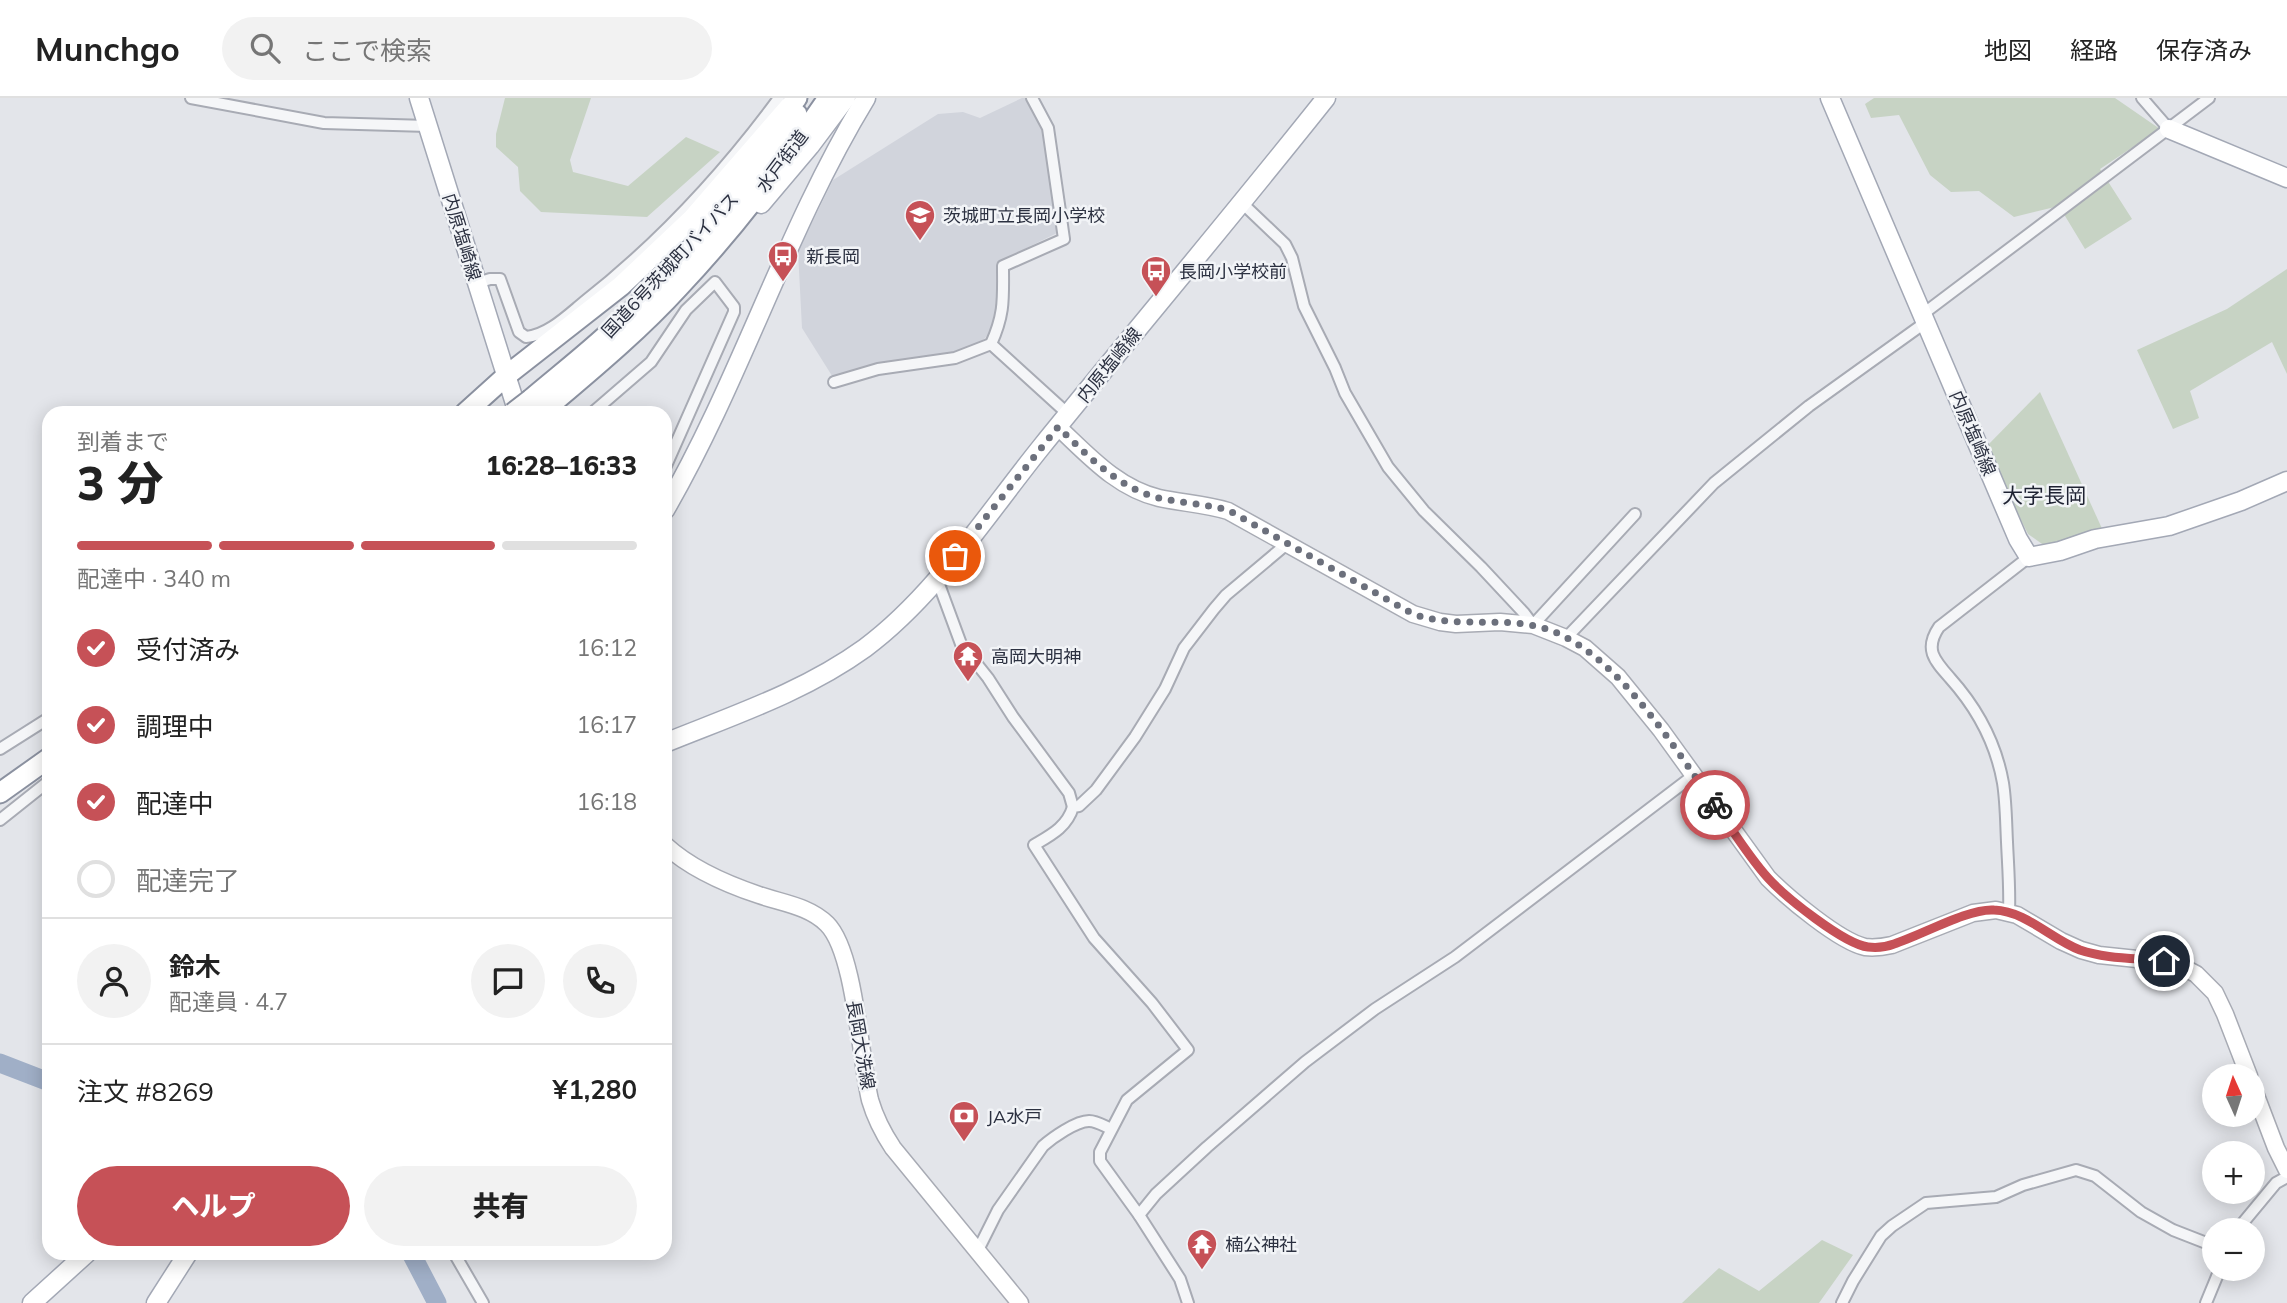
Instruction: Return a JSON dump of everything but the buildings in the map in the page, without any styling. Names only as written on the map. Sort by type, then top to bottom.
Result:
[{"type":"highway","points":[[473,406],[506,376],[621,286],[684,227],[797,98]]},
{"type":"highway","name":"国道6号茨城町バイパス","points":[[532,406],[661,280],[765,159],[808,98]]},
{"type":"highway","name":"水戸街道","points":[[680,287],[772,176],[828,98]]},
{"type":"highway","name":"国道6号茨城町バイパス","points":[[533,406],[631,336],[680,287]]},
{"type":"highway","points":[[0,793],[42,763]]},
{"type":"main road","name":"内原塩崎線","points":[[419,98],[506,376]]},
{"type":"main road","points":[[680,287],[749,218],[810,146],[846,98]]},
{"type":"main road","points":[[672,497],[717,411],[795,231],[866,98]]},
{"type":"main road","name":"内原塩崎線","points":[[672,740],[752,710],[820,676],[885,632],[937,579],[1326,98]]},
{"type":"main road","name":"内原塩崎線","points":[[1830,98],[2008,516],[2029,557]]},
{"type":"main road","points":[[2169,129],[2287,178]]},
{"type":"main road","points":[[506,376],[528,406]]},
{"type":"main road","points":[[2029,557],[2060,551],[2095,539],[2169,526],[2287,481]]},
{"type":"main road","points":[[32,1303],[79,1260]]},
{"type":"main road","points":[[156,1303],[184,1260]]},
{"type":"street","points":[[191,98],[324,123],[428,126]]},
{"type":"street","points":[[477,283],[500,279],[519,332],[526,337],[542,332],[607,284],[676,220],[743,145],[779,98]]},
{"type":"street","points":[[834,382],[878,369],[955,358],[991,344],[1003,313],[1003,266],[1064,239],[1048,128],[1032,98]]},
{"type":"street","points":[[2142,98],[2169,129]]},
{"type":"street","points":[[1566,638],[1714,483],[1809,406],[2209,98]]},
{"type":"street","points":[[1242,203],[1285,244],[1292,258],[1304,306],[1345,393],[1388,467],[1424,511],[1481,567],[1533,625]]},
{"type":"street","points":[[600,406],[651,362],[687,310],[715,282],[734,307],[734,312],[672,452]]},
{"type":"street","points":[[991,344],[1118,480],[1158,497],[1228,510],[1413,614],[1456,624],[1500,622],[1533,625],[1586,648],[1618,677],[1694,775],[1768,878],[1832,930],[1856,944],[1867,947],[1892,945],[1985,910],[2009,912],[2061,942],[2081,950],[2099,955],[2175,963],[2196,974],[2221,1004],[2244,1064]]},
{"type":"street","points":[[1533,625],[1635,514]]},
{"type":"street","points":[[1073,807],[1079,806],[1096,790],[1135,737],[1166,688],[1184,648],[1214,609],[1226,595],[1289,543]]},
{"type":"street","points":[[2009,912],[2004,794],[1998,762],[1975,710],[1934,659],[1931,648],[1933,636],[1939,627],[2029,557]]},
{"type":"street","points":[[937,579],[961,644],[1069,793],[1073,807],[1070,818],[1034,845],[1094,938],[1152,1003],[1188,1050],[1127,1100],[1100,1152],[1100,1161],[1180,1279],[1188,1303]]},
{"type":"street","points":[[0,749],[42,722]]},
{"type":"street","points":[[1139,1215],[1156,1194],[1305,1062],[1375,1009],[1455,957],[1694,775]]},
{"type":"street","points":[[0,820],[42,787]]},
{"type":"street","name":"長岡大洗線","points":[[672,851],[688,864],[756,894],[805,909],[829,926],[844,953],[870,1100],[880,1125],[893,1148],[1020,1303]]},
{"type":"street","points":[[2265,1119],[2287,1170]]},
{"type":"street","points":[[977,1252],[998,1210],[1043,1146],[1052,1138],[1084,1121],[1093,1121],[1111,1129]]},
{"type":"street","points":[[1842,1303],[1881,1236],[1926,1203],[1996,1197],[2022,1185],[2076,1170],[2095,1176],[2141,1212],[2173,1230],[2202,1241]]},
{"type":"street","points":[[2248,1218],[2276,1183],[2287,1177]]},
{"type":"street","points":[[458,1260],[483,1303]]},
{"type":"street","points":[[2206,1303],[2215,1281]]},
{"type":"shaded area","name":"茨城町立長岡小学校","points":[[1026,98],[1045,132],[1057,233],[996,263],[997,308],[990,333],[978,345],[834,379],[802,328],[798,251],[833,180],[938,114],[963,112],[980,118]]},
{"type":"green space","points":[[505,98],[591,98],[570,160],[573,172],[628,186],[686,137],[720,152],[647,217],[541,212],[520,191],[518,167],[496,147],[496,134]]},
{"type":"green space","points":[[1874,98],[2115,98],[2160,129],[2100,169],[2132,219],[2085,249],[2059,206],[2014,217],[1979,191],[1951,192],[1930,175],[1899,115],[1871,118],[1865,104]]},
{"type":"green space","points":[[2287,269],[2287,374],[2272,342],[2190,391],[2199,418],[2173,429],[2137,350],[2227,309]]},
{"type":"green space","points":[[2040,392],[2104,533],[2063,559],[2028,534],[1985,448]]},
{"type":"green space","points":[[1822,1240],[1853,1255],[1819,1303],[1682,1303],[1719,1268],[1759,1291]]},
{"type":"waterway","points":[[0,1063],[42,1079]]},
{"type":"waterway","points":[[415,1260],[437,1303]]},
{"type":"way so far","points":[[955,556],[1058,427],[1118,480],[1158,497],[1228,510],[1413,614],[1456,624],[1500,622],[1533,625],[1586,648],[1618,677],[1661,730],[1715,805]]},
{"type":"place","name":"茨城町立長岡小学校","points":[[920,242]]},
{"type":"place","name":"新長岡","points":[[783,283]]},
{"type":"place","name":"長岡小学校前","points":[[1156,298]]},
{"type":"place","name":"高岡大明神","points":[[968,683]]},
{"type":"place","name":"JA水戸","points":[[964,1143]]},
{"type":"place","name":"楠公神社","points":[[1202,1271]]},
{"type":"district","name":"大字長岡","points":[[2044,495]]},
{"type":"route","points":[[1715,805],[1757,865],[1781,891],[1832,930],[1856,944],[1867,947],[1892,945],[1973,913],[1996,909],[2017,915],[2061,942],[2081,950],[2099,955],[2164,961]]}]
